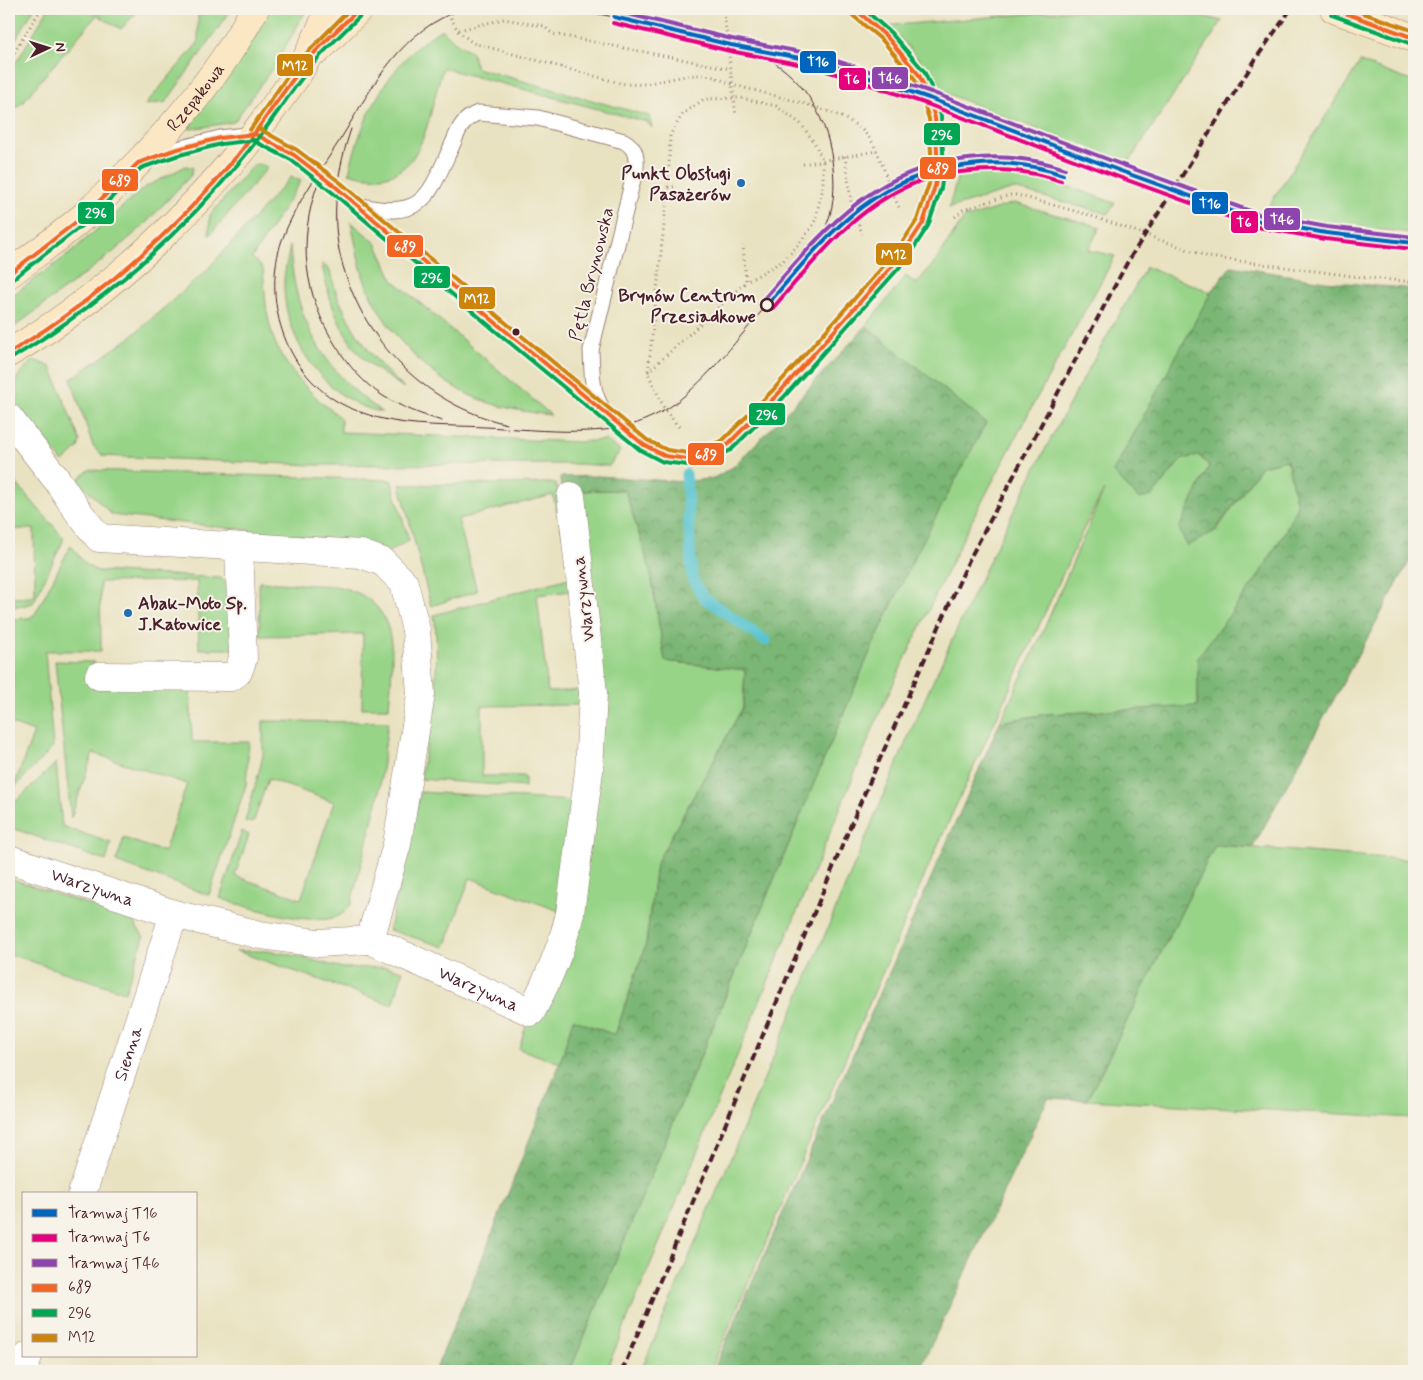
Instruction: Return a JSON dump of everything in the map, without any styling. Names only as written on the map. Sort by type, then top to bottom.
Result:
[{"type":"street","name":"Rzepakowa","points":[[9,274],[85,215],[138,163],[201,91],[245,27],[255,9]]},
{"type":"street","points":[[9,353],[27,343],[104,288],[159,240],[228,167],[255,134],[301,68],[330,9]]},
{"type":"street","points":[[301,68],[359,9]]},
{"type":"street","points":[[1334,9],[1414,38]]},
{"type":"street","points":[[9,418],[58,480],[99,538],[361,554],[383,562],[404,583],[416,630],[421,694],[397,844],[370,940]]},
{"type":"street","name":"Warzywna","points":[[9,858],[174,914],[260,935],[318,943],[370,940],[531,1012],[551,973],[565,936],[570,913],[589,771],[593,693],[572,496]]},
{"type":"street","points":[[100,676],[231,677],[238,672],[243,658],[239,547]]},
{"type":"street","name":"Sienna","points":[[83,1192],[174,914]]},
{"type":"street","points":[[23,1371],[27,1358]]},
{"type":"lane","name":"Pętla Brynowska","points":[[255,134],[294,155],[644,445],[665,456],[688,459],[701,456],[727,445],[778,394],[901,256],[923,223],[935,186],[938,169],[935,118],[929,98],[919,75],[894,45],[855,9]]},
{"type":"lane","name":"Pętla Brynowska","points":[[355,204],[376,209],[392,210],[408,208],[421,202],[431,190],[460,126],[468,117],[478,113],[544,119],[624,141],[631,145],[637,158],[636,167],[591,350],[596,394],[607,414]]},
{"type":"lane","points":[[138,163],[174,150],[220,138],[255,134]]},
{"type":"path","points":[[9,61],[41,9]]},
{"type":"path","points":[[446,9],[458,31],[473,43],[624,84],[643,84],[706,74],[732,84],[816,108],[848,120],[866,134],[877,151],[894,198],[904,212]]},
{"type":"path","points":[[724,12],[736,116]]},
{"type":"path","points":[[458,31],[504,19],[543,26],[553,34],[731,69]]},
{"type":"path","points":[[648,373],[746,282],[783,261],[814,224],[823,188],[823,161],[814,142],[801,124],[776,106],[741,98],[704,100],[683,114],[670,135],[668,188],[648,373],[665,410],[679,427]]},
{"type":"path","points":[[802,164],[877,151]]},
{"type":"path","points":[[845,156],[851,201],[862,234]]},
{"type":"path","points":[[668,188],[677,186]]},
{"type":"path","points":[[952,221],[956,214],[963,210],[1013,195],[1089,215],[1209,257],[1360,277],[1414,282]]},
{"type":"path","points":[[743,245],[746,282]]},
{"type":"green space","points":[[10,9],[34,9],[9,50]]},
{"type":"green space","points":[[48,9],[140,9],[121,29],[97,15],[24,101],[9,113],[9,70],[17,61]]},
{"type":"green space","points":[[211,9],[231,9],[166,102],[145,105],[198,43],[198,12]]},
{"type":"green space","points":[[265,9],[307,9],[276,63],[234,122],[188,128]]},
{"type":"green space","points":[[1086,9],[1173,9],[1222,21],[1125,168],[1085,148],[935,89],[917,57],[899,37],[883,26]]},
{"type":"green space","points":[[442,29],[455,42],[472,52],[476,68],[649,116],[652,128],[647,122],[443,68],[426,129],[418,148],[408,163],[394,174],[374,177],[349,173],[361,131],[381,91],[408,56]]},
{"type":"green space","points":[[1360,62],[1414,82],[1414,233],[1320,223],[1265,212]]},
{"type":"green space","points":[[259,164],[268,167],[209,236],[210,215],[253,165]]},
{"type":"green space","points":[[186,166],[193,168],[191,175],[144,225],[112,253],[9,331],[9,298],[69,254],[144,188]]},
{"type":"green space","points":[[986,171],[1020,174],[1115,203],[1108,214],[1014,189],[949,208],[958,174]]},
{"type":"green space","points":[[291,177],[301,181],[252,258],[263,268],[268,317],[275,343],[285,362],[306,387],[341,419],[341,432],[578,442],[606,440],[620,451],[609,466],[580,464],[312,465],[103,456],[93,446],[71,379],[132,336],[206,271]]},
{"type":"green space","points":[[1014,203],[1100,227],[1088,250],[1115,256],[967,530],[883,705],[606,1371],[570,1371],[872,647],[915,556],[985,423],[866,326],[906,276],[916,284],[935,262],[966,215],[967,218]]},
{"type":"green space","points":[[351,222],[376,243],[393,280],[551,415],[513,409],[476,398],[459,390],[443,379],[412,354],[387,323],[368,289],[360,264]]},
{"type":"green space","points":[[290,246],[295,286],[300,305],[315,341],[325,357],[352,388],[382,412],[362,406],[343,396],[312,365],[300,346],[291,326],[286,305],[284,279]]},
{"type":"green space","points":[[322,264],[329,269],[338,298],[352,326],[383,368],[404,388],[366,361],[349,340],[336,316]]},
{"type":"green space","points":[[1231,266],[1324,281],[1414,289],[1414,553],[1253,847],[1215,845],[1087,1100],[1048,1098],[919,1371],[713,1371],[1000,722],[1047,714],[1198,706],[1198,657],[1256,580],[1286,530],[1297,506],[1287,460],[1261,466],[1215,531],[1187,546],[1179,528],[1209,466],[1199,455],[1181,460],[1152,496],[1139,499],[1113,472],[1211,292]]},
{"type":"green space","points":[[1146,267],[1211,292],[1114,473],[1152,496],[1181,460],[1198,455],[1209,466],[1203,481],[1216,531],[1261,466],[1287,460],[1297,505],[1286,530],[1256,580],[1198,657],[1198,706],[1047,714],[1000,722],[1044,629],[1104,490],[1084,528],[937,847],[710,1371],[641,1371],[912,728],[947,651],[1001,536],[1039,461]]},
{"type":"green space","points":[[866,326],[986,423],[915,556],[872,647],[570,1371],[435,1371],[560,1063],[573,1019],[615,1035],[646,944],[656,864],[743,707],[745,670],[665,661],[650,569],[625,490],[561,491],[560,477],[598,476],[684,482],[714,478],[733,467]]},
{"type":"green space","points":[[34,360],[51,367],[80,441],[78,448],[63,462],[12,405],[14,385],[24,370]]},
{"type":"green space","points":[[89,470],[391,480],[409,540],[387,553],[352,542],[112,515],[78,480]]},
{"type":"green space","points":[[16,483],[63,537],[63,541],[33,603],[22,606],[9,606],[9,598],[32,597],[35,593],[34,529],[9,529],[9,485]]},
{"type":"green space","points":[[556,483],[564,539],[553,495],[458,519],[477,591],[431,606],[400,485]]},
{"type":"green space","points":[[625,490],[650,569],[665,661],[745,670],[743,707],[656,864],[646,944],[615,1035],[573,1020],[560,1063],[519,1049],[594,794],[579,491]]},
{"type":"green space","points":[[71,545],[86,564],[98,571],[221,578],[228,585],[233,649],[199,649],[197,581],[100,582],[101,651],[45,651],[53,747],[13,789],[34,732],[9,723],[9,619],[29,618],[35,614]]},
{"type":"green space","points":[[569,578],[571,591],[537,595],[548,692],[581,690],[579,705],[482,706],[482,776],[525,776],[525,787],[420,779],[436,677],[437,656],[434,615]]},
{"type":"green space","points":[[259,582],[335,586],[357,593],[373,603],[383,616],[389,632],[392,649],[389,708],[362,708],[363,634],[260,636]]},
{"type":"green space","points":[[55,661],[94,662],[95,683],[190,684],[192,742],[249,742],[246,785],[209,895],[116,862],[124,838],[164,852],[187,784],[93,753],[71,818]]},
{"type":"green space","points":[[263,721],[388,722],[379,794],[351,904],[344,913],[336,917],[322,920],[293,917],[244,906],[220,898],[242,831],[249,835],[235,876],[301,899],[334,802],[268,779],[253,823],[245,821],[263,755]]},
{"type":"green space","points":[[56,763],[62,826],[111,843],[106,861],[9,827],[9,808]]},
{"type":"green space","points":[[420,792],[574,801],[559,911],[470,878],[445,947],[389,930]]},
{"type":"green space","points":[[1215,845],[1414,860],[1414,1118],[1087,1100]]},
{"type":"green space","points":[[9,878],[131,919],[144,937],[125,992],[9,954]]},
{"type":"green space","points":[[236,951],[270,951],[343,968],[387,967],[403,971],[393,1005]]},
{"type":"waterway","points":[[686,474],[692,578],[703,597],[766,641]]},
{"type":"tram line","points":[[464,9],[442,18],[423,30],[392,60],[366,96],[294,212],[282,240],[276,262],[275,285],[282,331],[291,352],[319,388],[338,402],[353,409],[379,418],[405,423],[543,431],[585,431],[624,427],[662,412],[687,394],[723,357],[767,305]]},
{"type":"tram line","points":[[573,9],[614,17]]},
{"type":"tram line","name":"T46","points":[[615,11],[732,39],[817,55],[875,73],[931,92],[1261,215],[1327,227],[1414,237]]},
{"type":"tram line","name":"T16","points":[[614,17],[731,45],[816,61],[873,79],[929,98],[1259,221],[1326,233],[1414,243]]},
{"type":"tram line","name":"T6","points":[[613,23],[730,51],[814,67],[871,85],[927,104],[1257,227],[1325,239],[1413,249]]},
{"type":"tram line","points":[[731,45],[751,50],[773,61],[786,72],[809,97],[824,127],[829,143],[834,183],[830,214],[825,228],[813,249],[794,275]]},
{"type":"tram line","points":[[351,129],[339,173],[336,220],[339,250],[348,281],[361,310],[377,337],[421,383],[447,400],[476,414],[507,424]]},
{"type":"tram line","name":"T46","points":[[762,301],[806,251],[851,208],[876,190],[903,175],[934,165],[993,157],[1017,158],[1065,169]]},
{"type":"tram line","name":"T16","points":[[767,305],[810,256],[854,213],[879,195],[906,181],[936,171],[994,163],[1017,164],[1063,175]]},
{"type":"tram line","name":"T6","points":[[772,309],[841,233],[880,201],[902,189],[937,176],[983,170],[1028,173],[1061,181]]},
{"type":"tram line","points":[[318,183],[307,225],[307,267],[311,287],[325,327],[346,360],[369,386],[397,404],[442,421]]},
{"type":"railway","points":[[622,1371],[858,808],[969,560],[1127,263],[1257,57],[1291,9]]},
{"type":"transit line","name":"M12","points":[[250,130],[296,64],[350,9]]},
{"type":"transit line","name":"689","points":[[9,353],[103,288],[160,238],[213,184],[238,155],[308,60],[359,9]]},
{"type":"transit line","name":"689","points":[[255,134],[294,155],[337,188],[644,445],[665,456],[688,459],[701,456],[727,445],[778,394],[901,256],[923,223],[935,186],[938,169],[935,118],[929,98],[919,75],[887,37],[855,9]]},
{"type":"transit line","name":"296","points":[[252,140],[291,160],[333,193],[640,450],[663,462],[688,465],[703,462],[731,450],[783,398],[906,260],[928,226],[941,188],[944,169],[941,116],[924,71],[891,33],[864,9]]},
{"type":"transit line","name":"689","points":[[1334,9],[1414,38]]},
{"type":"transit line","name":"M12","points":[[1352,9],[1414,31]]},
{"type":"transit line","name":"296","points":[[12,358],[76,316],[106,293],[136,268],[191,216],[252,147],[313,64],[363,13]]},
{"type":"transit line","name":"M12","points":[[258,128],[297,150],[341,183],[647,440],[667,450],[688,453],[723,440],[773,390],[896,252],[917,220],[932,169],[929,119],[923,100],[914,78],[883,41],[851,14]]},
{"type":"transit line","name":"296","points":[[1332,15],[1412,44]]},
{"type":"transit line","name":"689","points":[[9,274],[85,215],[138,163],[174,150],[220,138],[255,134]]},
{"type":"transit line","name":"296","points":[[13,279],[89,220],[141,168],[221,144],[256,140]]},
{"type":"place","name":"Punkt Obsługi Pasażerów","points":[[741,183]]},
{"type":"place","name":"Brynów Centrum Przesiadkowe","points":[[767,305]]},
{"type":"place","name":"Abak-Moto Sp. J.Katowice","points":[[128,613]]}]
